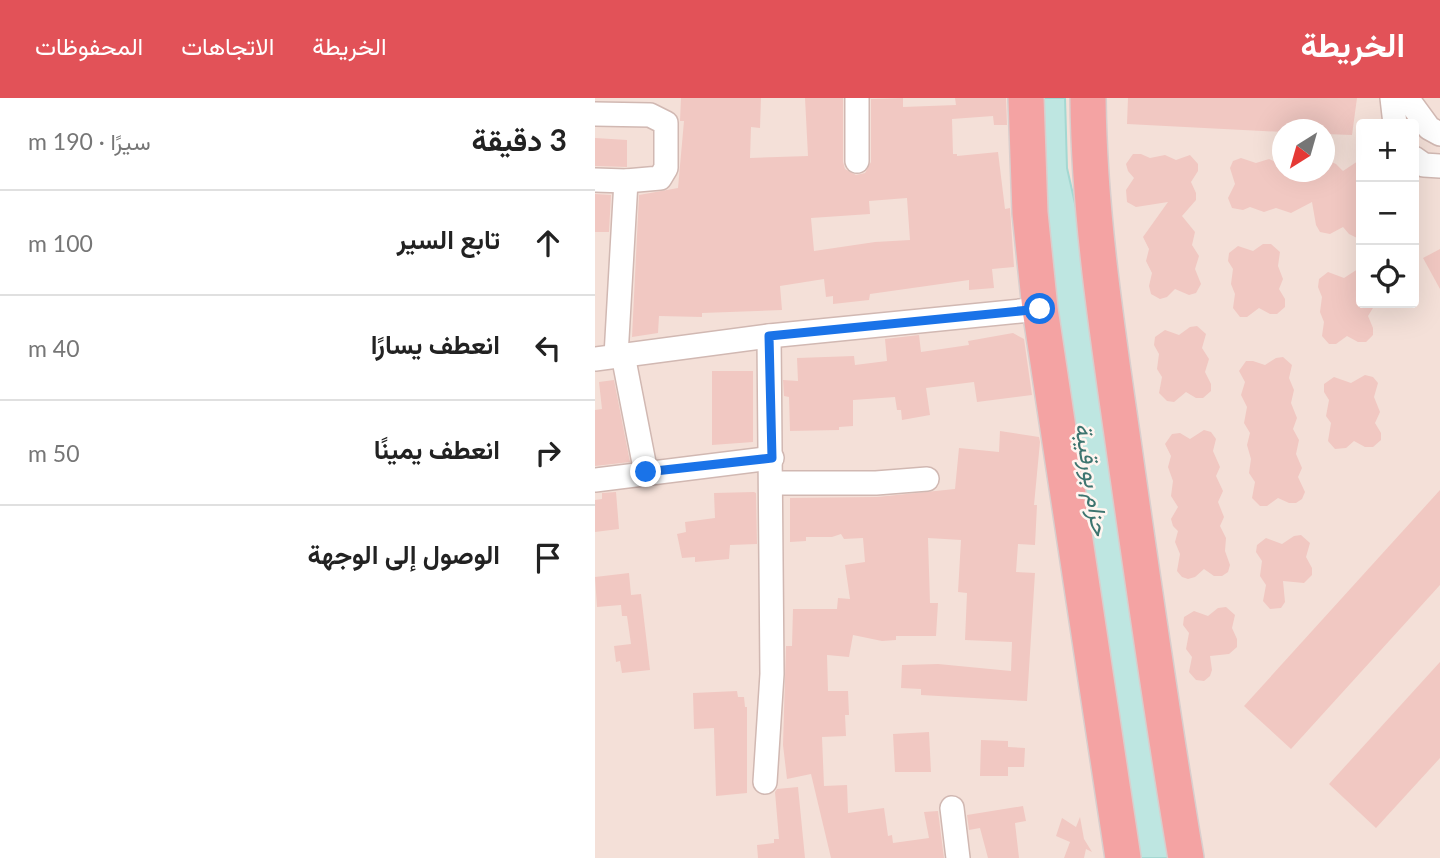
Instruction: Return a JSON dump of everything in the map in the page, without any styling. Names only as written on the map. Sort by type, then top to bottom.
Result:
[{"type":"highway","points":[[1026,98],[1030,213],[1040,309],[1123,858]]},
{"type":"highway","points":[[1088,98],[1094,215],[1103,303],[1186,858]]},
{"type":"street","points":[[857,98],[857,161]]},
{"type":"street","points":[[1392,98],[1394,119]]},
{"type":"street","points":[[1407,98],[1429,128],[1440,134]]},
{"type":"street","points":[[595,114],[650,115],[666,123],[666,168],[660,178],[595,180]]},
{"type":"street","points":[[1419,162],[1424,165],[1440,166]]},
{"type":"street","points":[[626,181],[611,357],[646,472]]},
{"type":"street","points":[[611,357],[769,336],[1040,309]]},
{"type":"street","points":[[765,782],[772,674],[769,336]]},
{"type":"street","points":[[595,480],[772,458]]},
{"type":"street","points":[[772,483],[876,483],[927,479]]},
{"type":"street","points":[[952,808],[958,858]]},
{"type":"shaded area","points":[[595,98],[1440,98],[1440,858],[595,858]]},
{"type":"water","name":"حزام بورقيبة","points":[[1042,98],[1065,98],[1067,168],[1086,252],[1176,858],[1135,858],[1050,292]]},
{"type":"building","points":[[681,98],[761,98],[760,128],[751,127],[750,158],[808,156],[805,98],[843,98],[843,162],[845,169],[856,175],[865,173],[871,162],[871,99],[903,98],[903,107],[956,105],[955,98],[1006,98],[1007,125],[994,125],[993,116],[952,119],[953,154],[957,156],[998,152],[1005,209],[1010,208],[1014,267],[992,269],[994,288],[969,290],[969,280],[870,294],[869,300],[833,304],[833,296],[826,297],[824,279],[780,286],[782,310],[702,313],[702,317],[659,316],[658,333],[632,337],[639,195],[678,188],[684,121],[680,121]],"holes":[[[907,198],[910,240],[814,251],[811,218],[870,214],[869,201]]]},
{"type":"building","points":[[1128,98],[1357,98],[1352,135],[1335,134],[1335,119],[1272,119],[1272,131],[1127,124]]},
{"type":"building","points":[[595,138],[627,140],[627,167],[595,166]]},
{"type":"building","points":[[1133,154],[1150,158],[1165,155],[1176,160],[1190,155],[1198,164],[1198,171],[1191,182],[1196,200],[1182,216],[1195,232],[1192,245],[1199,256],[1195,269],[1201,284],[1196,293],[1189,295],[1175,289],[1167,297],[1160,299],[1151,294],[1149,286],[1152,273],[1146,261],[1149,249],[1143,237],[1168,202],[1136,207],[1127,202],[1126,190],[1134,178],[1126,164]]},
{"type":"building","points":[[1241,158],[1256,163],[1272,160],[1272,182],[1335,182],[1335,164],[1343,171],[1356,162],[1356,238],[1343,227],[1330,234],[1320,232],[1312,202],[1291,213],[1276,208],[1264,212],[1250,207],[1243,210],[1232,208],[1228,198],[1235,184],[1230,168],[1233,161]]},
{"type":"building","points":[[595,194],[611,195],[609,232],[595,232]]},
{"type":"building","points":[[1263,244],[1271,244],[1280,252],[1278,266],[1283,279],[1279,289],[1285,299],[1285,307],[1277,314],[1270,314],[1259,308],[1247,317],[1240,317],[1233,308],[1235,294],[1231,284],[1233,269],[1228,261],[1229,253],[1238,246],[1253,251]]},
{"type":"building","points":[[1440,249],[1440,289],[1423,258]]},
{"type":"building","points":[[1356,270],[1356,308],[1373,308],[1368,316],[1373,335],[1366,342],[1358,342],[1347,336],[1336,344],[1329,344],[1322,336],[1324,322],[1320,312],[1322,297],[1318,287],[1319,279],[1328,272],[1344,278]]},
{"type":"building","points":[[1197,326],[1206,334],[1202,348],[1209,359],[1205,372],[1211,384],[1211,391],[1203,398],[1196,398],[1186,392],[1174,402],[1167,401],[1159,393],[1162,377],[1157,369],[1159,354],[1154,345],[1155,337],[1165,330],[1179,335],[1190,327]]},
{"type":"building","points":[[1013,333],[1024,339],[1032,395],[977,402],[974,382],[926,388],[930,415],[902,420],[895,397],[853,400],[853,426],[839,427],[839,430],[790,431],[789,397],[784,396],[783,380],[798,381],[797,358],[854,356],[855,365],[887,361],[885,339],[919,335],[921,352],[969,345],[968,341]]},
{"type":"building","points":[[1283,357],[1292,365],[1289,378],[1294,390],[1291,403],[1297,418],[1293,429],[1299,440],[1296,454],[1302,468],[1298,477],[1305,492],[1302,499],[1296,503],[1278,498],[1267,506],[1260,506],[1252,498],[1255,482],[1249,473],[1251,459],[1247,445],[1250,433],[1244,423],[1247,407],[1241,395],[1245,382],[1239,371],[1246,361],[1265,365]]},
{"type":"building","points":[[712,371],[753,371],[753,442],[712,445]]},
{"type":"building","points":[[1365,375],[1373,377],[1378,383],[1374,397],[1380,412],[1375,423],[1381,433],[1381,440],[1373,447],[1365,447],[1354,441],[1346,448],[1335,449],[1328,441],[1331,423],[1326,416],[1329,400],[1324,392],[1324,384],[1334,377],[1351,383]]},
{"type":"building","points":[[614,380],[630,462],[595,466],[595,410],[602,409],[599,382]]},
{"type":"building","points":[[1204,430],[1211,432],[1216,439],[1213,451],[1220,467],[1216,476],[1223,491],[1218,502],[1224,517],[1220,526],[1226,538],[1225,551],[1230,565],[1228,572],[1222,576],[1214,576],[1204,569],[1188,579],[1177,571],[1180,554],[1175,542],[1178,531],[1171,519],[1178,507],[1171,496],[1173,481],[1168,467],[1171,456],[1165,444],[1172,434],[1180,433],[1190,439]]},
{"type":"building","points":[[1000,431],[1039,437],[1040,442],[1034,505],[1037,505],[1035,545],[1018,544],[1016,572],[1035,573],[1027,701],[921,695],[921,689],[901,688],[902,665],[938,664],[1011,671],[1012,642],[965,640],[967,593],[958,592],[961,540],[928,538],[930,603],[938,603],[936,636],[896,636],[896,640],[882,641],[853,635],[849,657],[827,655],[828,691],[848,691],[849,715],[845,715],[846,736],[822,737],[824,786],[847,785],[848,813],[884,808],[888,836],[892,835],[893,843],[929,838],[924,812],[938,811],[944,858],[831,858],[811,774],[787,779],[783,745],[786,646],[792,646],[793,609],[837,609],[838,598],[850,599],[845,565],[865,562],[863,538],[844,539],[841,534],[832,537],[806,537],[806,541],[790,542],[790,498],[877,497],[955,489],[959,448],[999,452]]},
{"type":"building","points":[[1440,490],[1440,585],[1291,749],[1244,706]]},
{"type":"building","points":[[616,492],[619,529],[595,532],[595,500],[602,499],[602,493]]},
{"type":"building","points":[[754,492],[757,544],[730,545],[729,559],[695,562],[695,557],[682,558],[677,534],[686,532],[685,522],[715,518],[714,493]]},
{"type":"building","points":[[1301,535],[1310,543],[1306,557],[1312,568],[1312,575],[1304,583],[1283,581],[1285,602],[1281,608],[1270,609],[1263,601],[1266,585],[1260,576],[1262,561],[1256,552],[1257,545],[1266,538],[1282,544]]},
{"type":"building","points":[[629,573],[631,595],[641,594],[650,670],[622,673],[620,661],[616,662],[614,646],[631,644],[627,616],[622,616],[621,605],[597,607],[595,577]]},
{"type":"building","points":[[1226,607],[1235,615],[1232,628],[1237,647],[1229,654],[1210,656],[1210,676],[1204,681],[1196,680],[1189,672],[1192,657],[1186,649],[1189,633],[1183,625],[1184,617],[1194,611],[1208,616],[1218,608]]},
{"type":"building","points":[[1440,662],[1440,758],[1376,828],[1329,784]]},
{"type":"building","points":[[737,691],[738,697],[744,697],[747,707],[747,793],[716,796],[714,728],[694,729],[693,693]]},
{"type":"building","points":[[929,732],[931,772],[895,772],[893,734]]},
{"type":"building","points":[[981,740],[1008,741],[1008,747],[1025,748],[1024,767],[1008,767],[1008,776],[980,776]]},
{"type":"building","points":[[798,787],[805,858],[758,858],[757,845],[774,843],[774,839],[779,839],[775,792],[777,789]]},
{"type":"building","points":[[1023,806],[1026,821],[1015,823],[1019,858],[988,858],[980,828],[969,830],[967,815]]},
{"type":"building","points":[[1080,817],[1084,839],[1092,852],[1086,849],[1084,858],[1064,858],[1070,842],[1056,836],[1062,818],[1076,827]]},
{"type":"route","points":[[646,472],[772,458],[769,336],[1040,309]]}]
